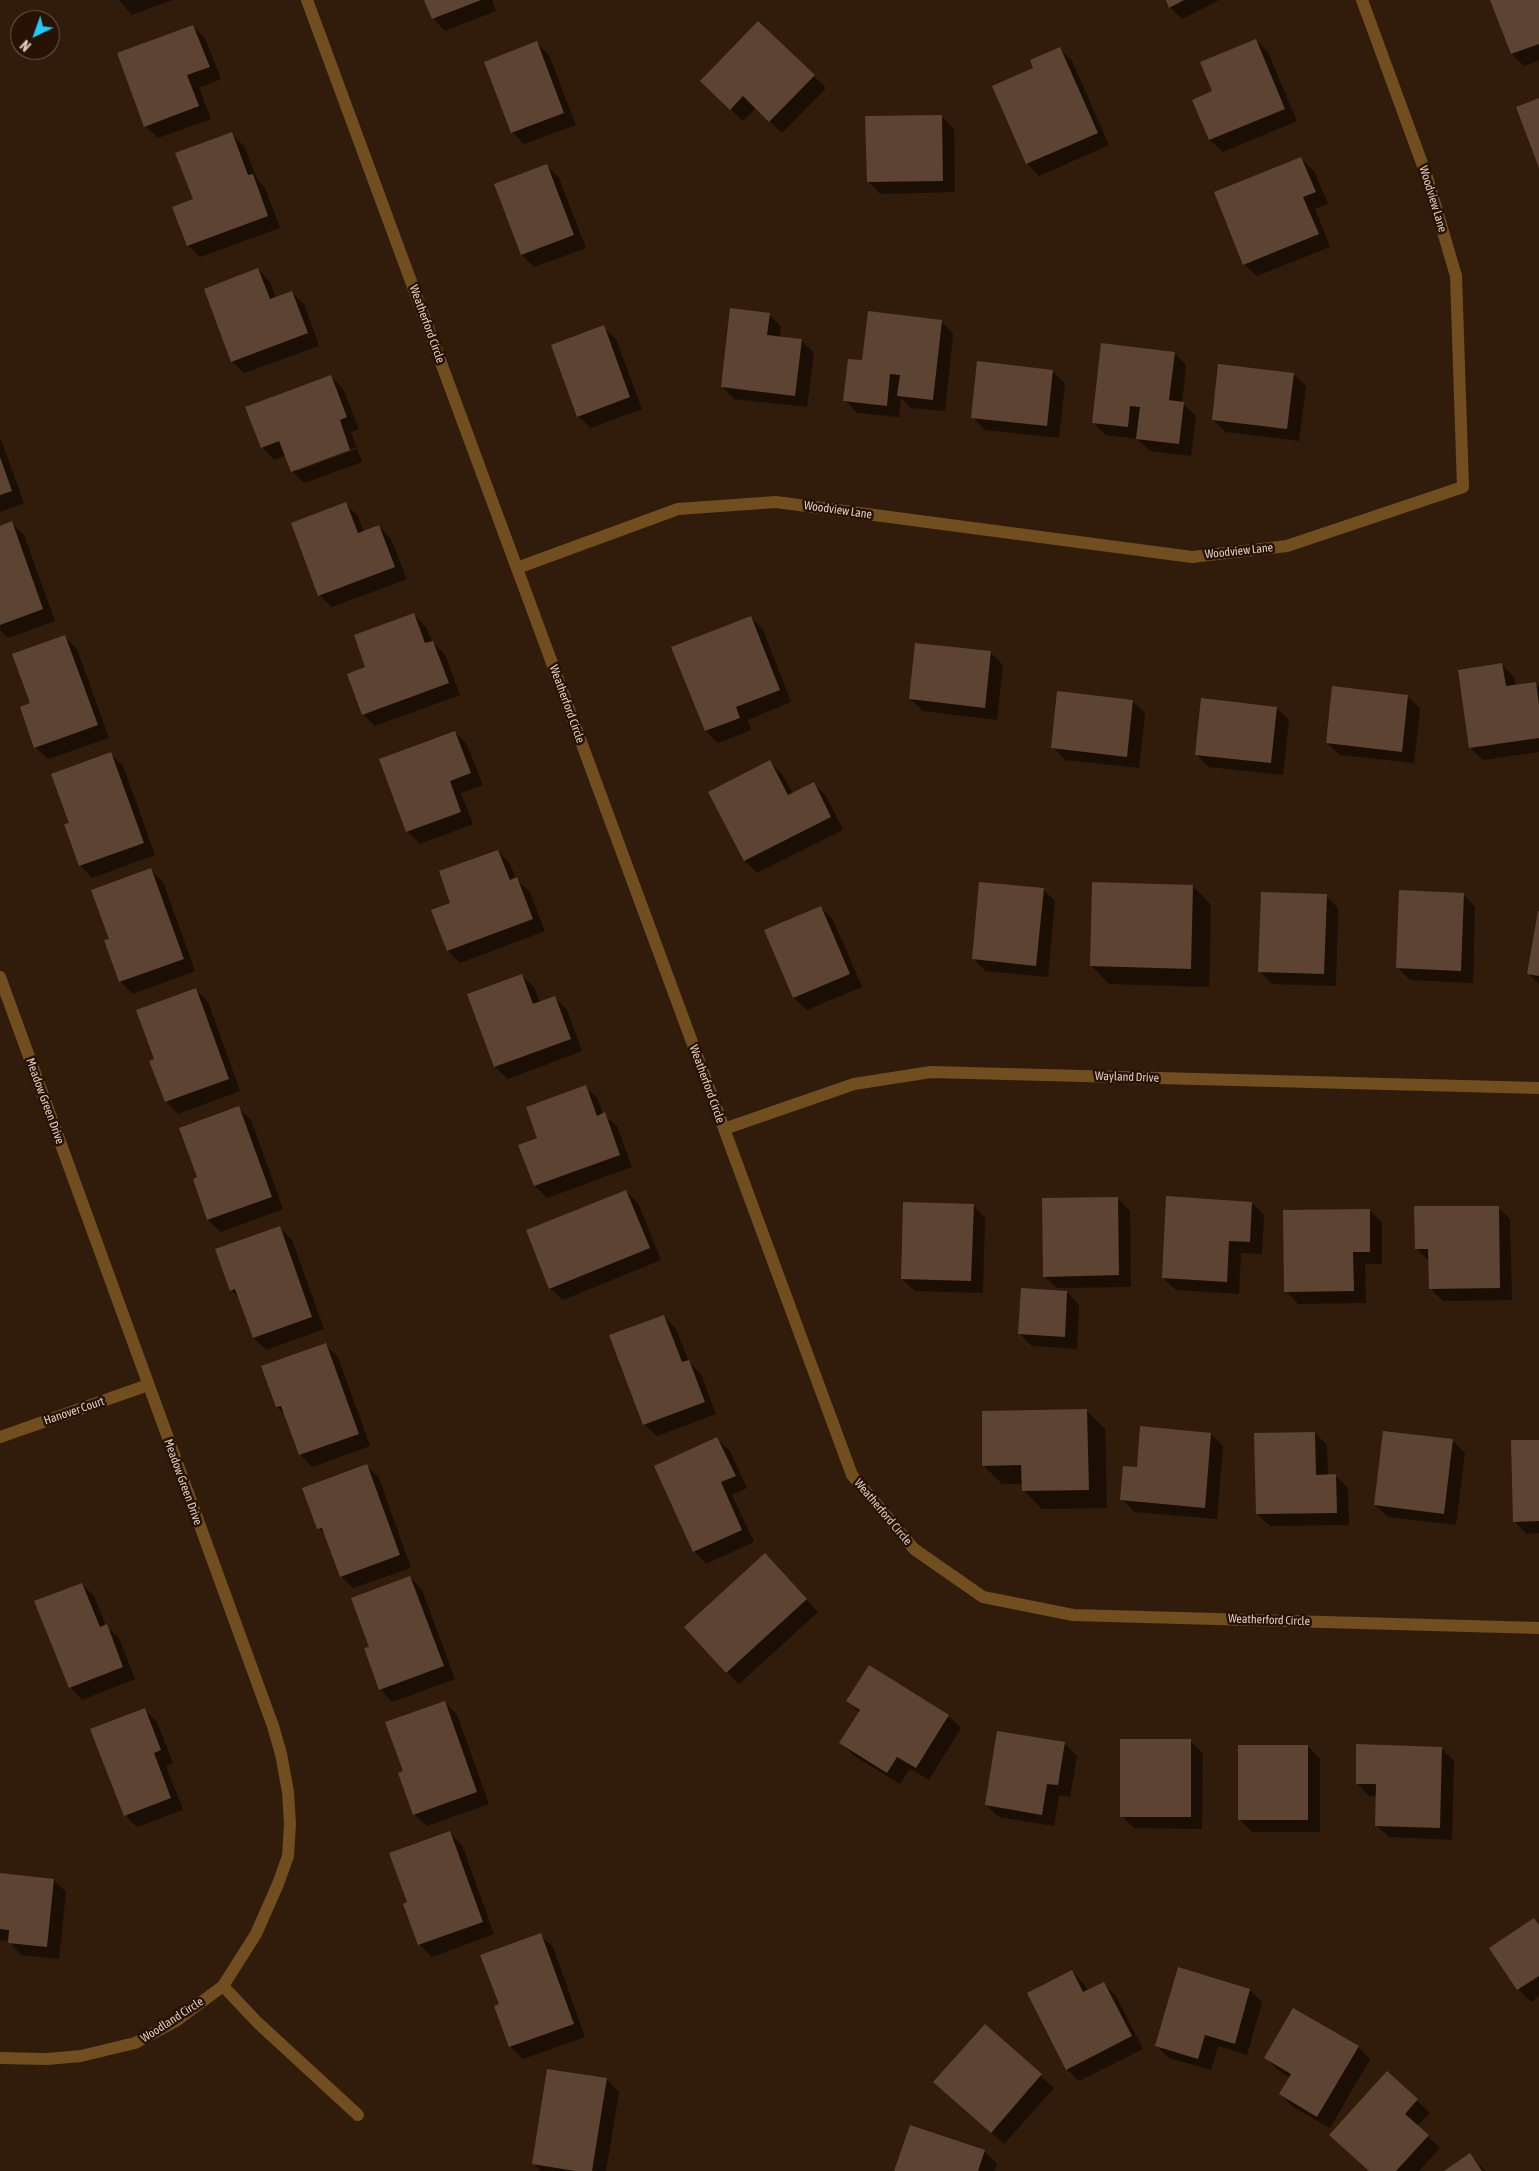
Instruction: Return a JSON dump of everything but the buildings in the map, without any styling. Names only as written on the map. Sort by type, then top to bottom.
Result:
[{"type":"street","name":"Weatherford Circle","points":[[307,0],[852,1475],[914,1549],[983,1597],[1073,1615],[1539,1628]]},
{"type":"street","name":"Woodview Lane","points":[[517,568],[678,509],[776,502],[1192,557],[1286,546],[1463,488],[1456,276],[1427,177],[1362,0]]},
{"type":"street","name":"Meadow Green Drive","points":[[0,977],[273,1726],[281,1754],[288,1792],[290,1824],[288,1856],[256,1934],[223,1986]]},
{"type":"street","name":"Wayland Drive","points":[[724,1129],[854,1084],[931,1072],[1539,1088]]},
{"type":"street","name":"Hanover Court","points":[[0,1437],[148,1385]]},
{"type":"street","name":"Woodland Circle","points":[[0,2058],[81,2056],[136,2043],[176,2020],[223,1986]]},
{"type":"street","points":[[223,1986],[258,2023],[358,2115]]}]
